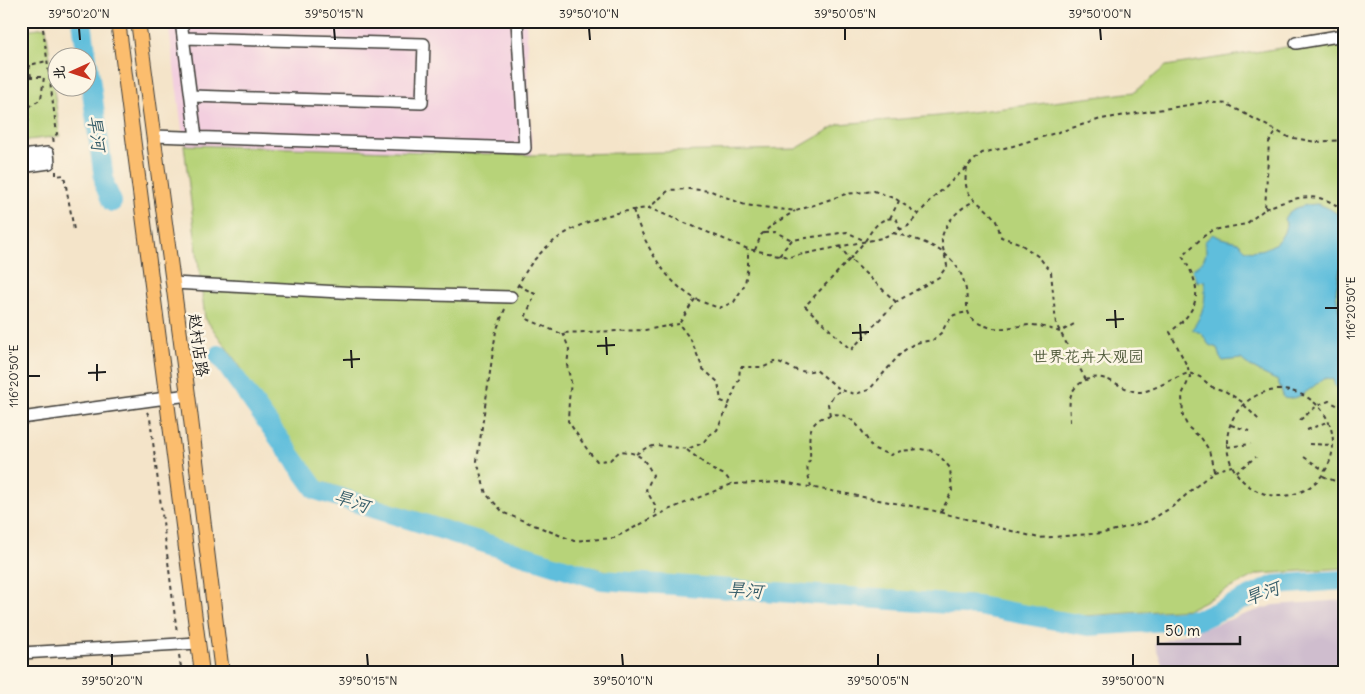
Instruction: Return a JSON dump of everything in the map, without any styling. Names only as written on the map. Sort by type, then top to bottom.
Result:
[{"type":"main road","points":[[118,21],[202,673]]},
{"type":"main road","name":"赵村店路","points":[[138,21],[188,395],[222,673]]},
{"type":"street","points":[[182,21],[196,137]]},
{"type":"street","points":[[154,136],[525,148],[517,21]]},
{"type":"street","points":[[1296,43],[1344,35]]},
{"type":"street","points":[[184,38],[424,44],[422,103],[191,96]]},
{"type":"street","points":[[21,156],[48,153],[49,163],[21,167]]},
{"type":"street","points":[[173,283],[358,293],[511,297]]},
{"type":"street","points":[[21,418],[188,395]]},
{"type":"street","points":[[21,653],[198,643]]},
{"type":"path","points":[[31,77],[29,65],[48,61],[42,21]]},
{"type":"path","points":[[21,77],[44,77],[42,99],[29,107],[30,119],[28,122],[21,122]]},
{"type":"path","points":[[53,98],[57,134],[53,137],[54,145]]},
{"type":"path","points":[[1232,466],[1214,471],[1172,506],[1149,521],[1104,534],[1039,538],[941,512],[783,482],[732,484],[655,517],[614,538],[574,541],[504,513],[486,494],[477,462],[496,331],[511,297],[535,258],[559,236],[602,216],[649,208],[748,249],[788,257],[882,238],[908,226],[930,201],[982,153],[1013,146],[1101,120],[1207,102],[1227,104],[1288,137],[1316,142],[1344,140]]},
{"type":"path","points":[[1265,210],[1269,142],[1277,131]]},
{"type":"path","points":[[55,166],[56,176],[64,175],[74,230]]},
{"type":"path","points":[[967,167],[967,191],[974,201],[996,219],[1001,237],[1019,243],[1038,257],[1051,272],[1056,324],[1086,380]]},
{"type":"path","points":[[649,208],[669,190],[689,188],[711,191],[745,205],[796,211]]},
{"type":"path","points":[[756,250],[761,236],[772,225],[796,211],[846,194],[874,191],[899,201],[919,215]]},
{"type":"path","points":[[1214,471],[1209,450],[1202,439],[1188,427],[1183,417],[1182,395],[1190,377],[1170,332],[1183,322],[1192,310],[1197,286],[1190,267],[1182,256],[1204,236],[1214,230],[1246,224],[1265,210],[1302,196],[1318,197],[1334,202],[1344,211]]},
{"type":"path","points":[[890,218],[899,201]]},
{"type":"path","points":[[900,230],[896,220],[890,218],[874,227],[866,241],[805,306],[851,350],[896,302],[939,277],[947,266],[942,238],[954,216],[964,206],[974,201]]},
{"type":"path","points":[[633,210],[638,225],[658,263],[673,282],[695,299],[719,308],[734,302],[746,284],[748,249]]},
{"type":"path","points":[[764,233],[775,232],[792,240],[847,232],[866,241]]},
{"type":"path","points":[[893,233],[922,241],[937,248],[945,255],[961,275],[966,290],[967,312],[973,319],[987,328],[1006,329],[1030,325],[1060,332],[1076,323]]},
{"type":"path","points":[[779,255],[792,240]]},
{"type":"path","points":[[839,246],[850,259],[896,302]]},
{"type":"path","points":[[518,285],[535,294],[525,318],[559,333],[645,330],[679,324],[695,299]]},
{"type":"path","points":[[687,450],[703,443],[708,436],[717,430],[729,404],[738,379],[740,367],[764,367],[774,362],[779,362],[796,370],[806,372],[816,370],[841,390],[855,394],[869,390],[902,352],[914,343],[934,340],[954,315],[967,312]]},
{"type":"path","points":[[679,324],[692,340],[703,369],[718,382],[721,401],[729,404]]},
{"type":"path","points":[[563,333],[569,349],[567,365],[571,382],[568,400],[568,421],[588,452],[598,461],[610,460],[620,451],[633,452],[646,460],[653,475],[646,490],[656,505],[655,517]]},
{"type":"path","points":[[1070,422],[1070,398],[1078,385],[1090,377],[1102,378],[1123,388],[1140,392],[1189,373],[1200,376],[1212,387],[1224,391],[1243,403],[1260,421]]},
{"type":"path","points":[[1278,389],[1296,391],[1313,400],[1325,413],[1333,430],[1333,445],[1328,467],[1317,482],[1304,491],[1287,496],[1271,496],[1255,490],[1242,480],[1232,466],[1227,447],[1227,434],[1233,418],[1243,403],[1260,393],[1278,389]]},
{"type":"path","points":[[830,415],[828,404],[833,396],[841,390]]},
{"type":"path","points":[[141,401],[150,418],[182,673]]},
{"type":"path","points":[[1300,420],[1318,406],[1330,401],[1344,409]]},
{"type":"path","points":[[811,487],[807,466],[810,459],[808,442],[813,426],[819,418],[830,415],[842,415],[853,420],[862,429],[872,448],[890,455],[901,451],[920,449],[933,451],[940,456],[950,468],[952,491],[941,512]]},
{"type":"path","points":[[1306,430],[1329,421]]},
{"type":"path","points":[[1230,425],[1253,432]]},
{"type":"path","points":[[1227,447],[1251,444]]},
{"type":"path","points":[[1309,444],[1333,445]]},
{"type":"path","points":[[636,454],[646,448],[658,445],[687,450],[713,470],[725,475],[732,484]]},
{"type":"path","points":[[1236,472],[1256,457]]},
{"type":"path","points":[[1304,457],[1325,471]]},
{"type":"path","points":[[1322,476],[1344,484]]},
{"type":"shaded area","points":[[168,21],[526,21],[532,155],[184,145]]},
{"type":"shaded area","points":[[1344,600],[1344,673],[1165,673],[1155,644],[1274,605]]},
{"type":"green space","points":[[46,27],[49,48],[48,98],[55,98],[60,136],[21,141],[21,61],[28,59],[25,30]]},
{"type":"green space","name":"世界花卉大观园","points":[[1344,38],[1344,568],[1258,574],[1189,609],[1083,616],[969,596],[660,584],[587,566],[319,481],[246,409],[241,368],[205,318],[184,145],[532,155],[796,149],[839,124],[939,116],[1135,92],[1166,66]]},
{"type":"water","points":[[1317,204],[1332,210],[1344,221],[1344,262],[1340,269],[1336,292],[1339,311],[1344,319],[1344,387],[1340,389],[1335,386],[1333,380],[1323,379],[1300,396],[1289,399],[1284,398],[1278,381],[1253,368],[1241,359],[1223,361],[1217,348],[1209,345],[1202,334],[1192,329],[1199,318],[1205,294],[1204,281],[1197,282],[1192,269],[1200,264],[1204,258],[1206,250],[1204,242],[1213,234],[1238,242],[1246,250],[1260,250],[1272,245],[1282,236],[1286,223],[1284,219],[1290,212],[1302,206]]},
{"type":"waterway","name":"旱河","points":[[82,21],[86,48]]},
{"type":"waterway","name":"旱河","points":[[93,98],[105,186],[112,202]]},
{"type":"waterway","name":"旱河","points":[[219,355],[316,490],[602,580],[978,606],[1088,626],[1201,619],[1275,585],[1344,580]]}]
